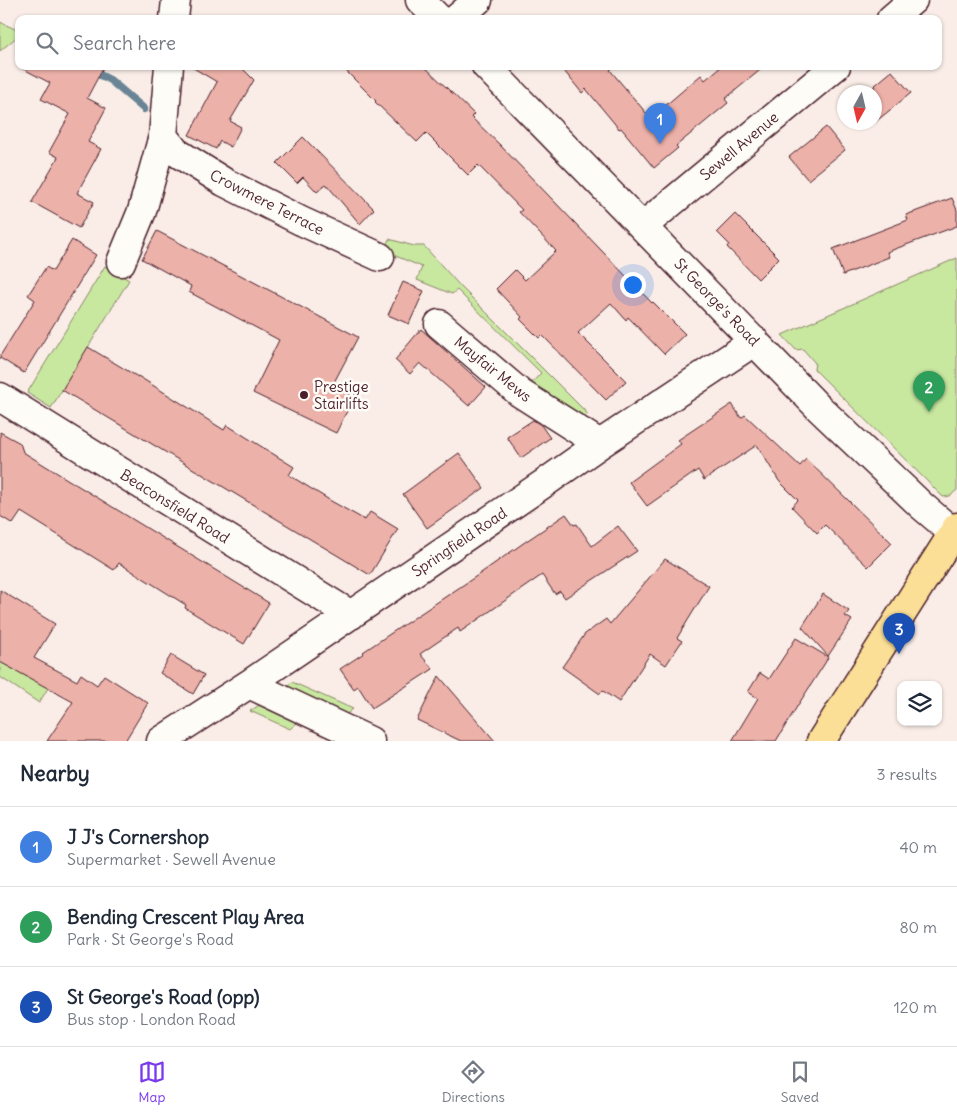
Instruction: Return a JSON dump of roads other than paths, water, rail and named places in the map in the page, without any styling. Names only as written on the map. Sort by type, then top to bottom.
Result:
[{"type":"main road","points":[[820,741],[955,534]]},
{"type":"street","points":[[174,15],[176,0]]},
{"type":"street","points":[[420,0],[435,15]]},
{"type":"street","points":[[461,15],[478,0]]},
{"type":"street","points":[[896,15],[913,0]]},
{"type":"street","points":[[121,262],[142,211],[163,136],[170,70]]},
{"type":"street","name":"St George's Road","points":[[490,70],[826,414],[922,506],[955,534]]},
{"type":"street","name":"Sewell Avenue","points":[[643,226],[831,70]]},
{"type":"street","name":"Crowmere Terrace","points":[[163,136],[176,152],[224,182],[301,221],[380,257]]},
{"type":"street","name":"Mayfair Mews","points":[[439,324],[520,393],[600,444]]},
{"type":"street","name":"Springfield Road","points":[[161,741],[249,684],[600,444],[755,341]]},
{"type":"street","name":"Beaconsfield Road","points":[[0,397],[350,615]]},
{"type":"street","points":[[249,684],[370,741]]},
{"type":"waterway","points":[[92,71],[110,80],[144,109]]},
{"type":"place","name":"J J's Cornershop","points":[[660,144]]},
{"type":"place","name":"Prestige Stairlifts","points":[[304,395]]},
{"type":"place","name":"Bending Crescent Play Area","points":[[929,412]]},
{"type":"place","name":"St George's Road (opp)","points":[[899,654]]}]
